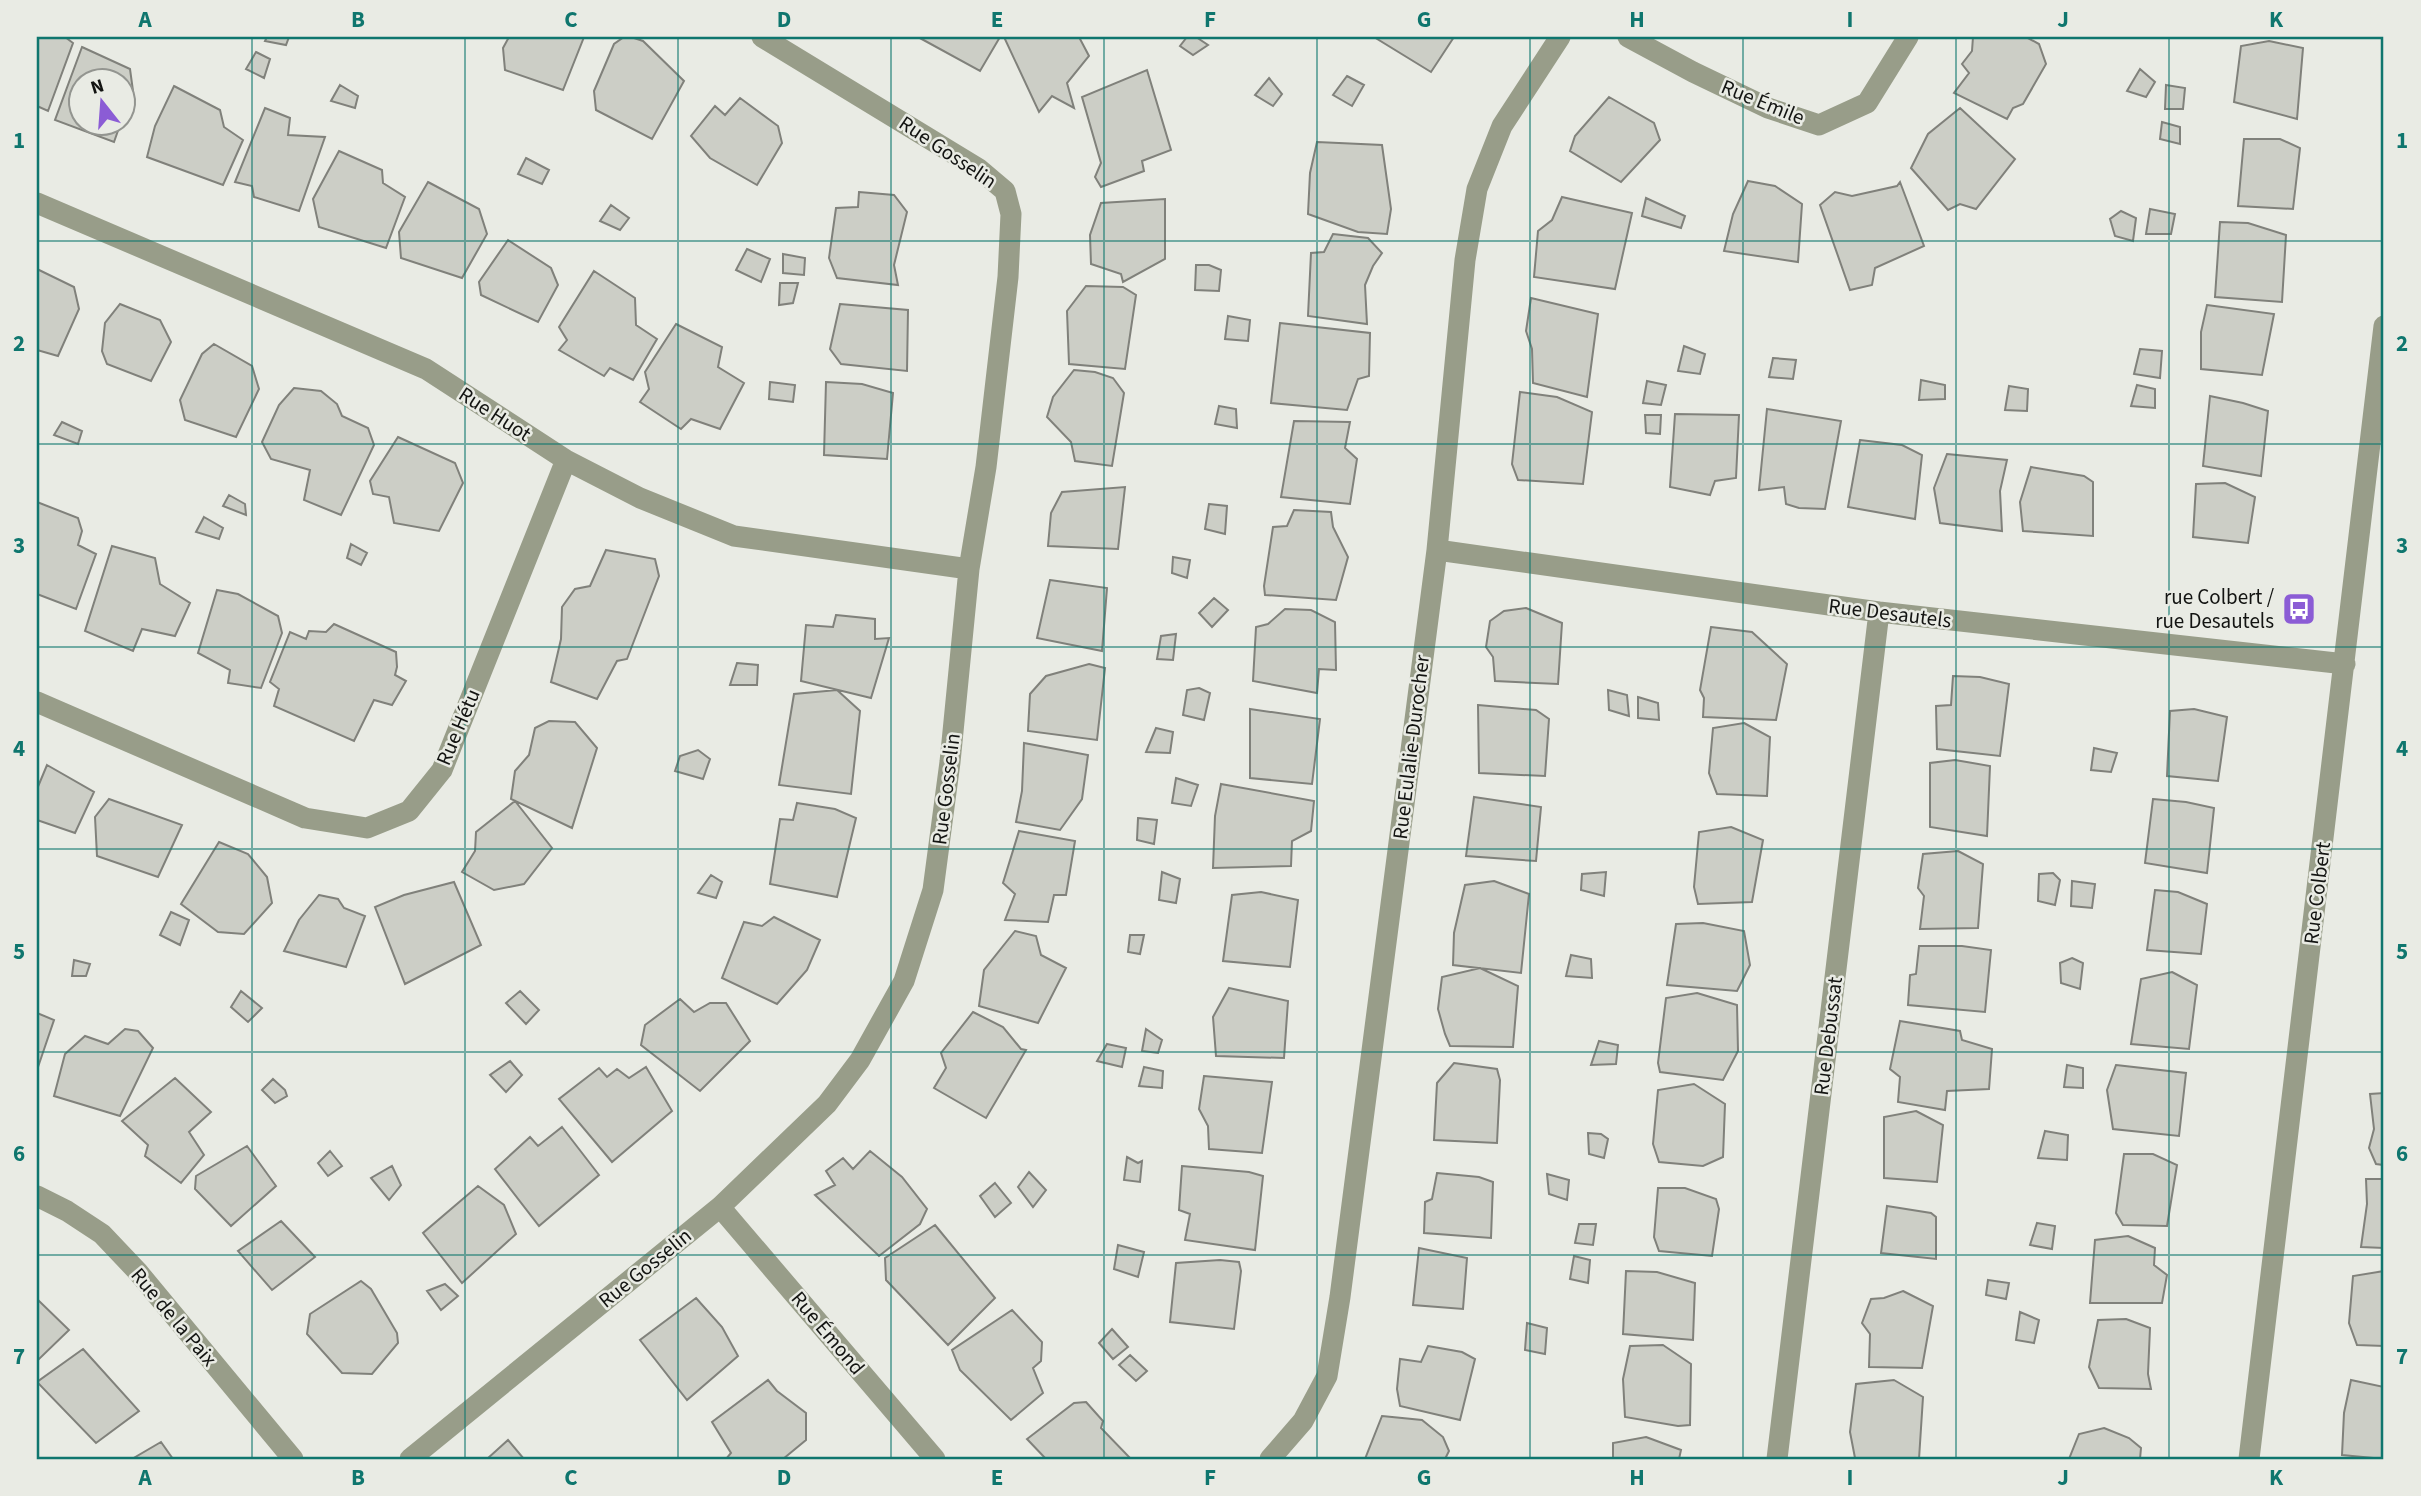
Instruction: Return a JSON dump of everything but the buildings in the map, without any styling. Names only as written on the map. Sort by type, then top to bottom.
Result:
[{"type":"street","name":"Rue Gosselin","points":[[410,1459],[720,1207],[827,1104],[860,1060],[904,981],[933,890],[950,762],[969,569],[986,467],[1008,277],[1011,214],[1005,191],[979,169],[762,37]]},
{"type":"street","name":"Rue Eulalie-Durocher","points":[[1270,1459],[1303,1421],[1327,1376],[1437,550],[1465,260],[1477,189],[1502,126],[1560,37]]},
{"type":"street","name":"Rue Émile","points":[[1628,37],[1768,108],[1819,125],[1867,103],[1908,37]]},
{"type":"street","name":"Rue Huot","points":[[37,203],[426,369],[566,460],[640,498],[733,536],[969,569]]},
{"type":"street","name":"Rue Colbert","points":[[2249,1459],[2384,326]]},
{"type":"street","name":"Rue Hétu","points":[[37,702],[305,818],[367,828],[409,811],[442,770],[566,460]]},
{"type":"street","name":"Rue Desautels","points":[[1437,550],[1879,612],[2345,664]]},
{"type":"street","name":"Rue Debussat","points":[[1777,1459],[1879,612]]},
{"type":"street","name":"Rue de la Paix","points":[[37,1196],[67,1211],[102,1234],[138,1272],[293,1459]]},
{"type":"street","name":"Rue Émond","points":[[720,1207],[935,1459]]},
{"type":"place","name":"rue Colbert / rue Desautels","points":[[2299,609]]}]
